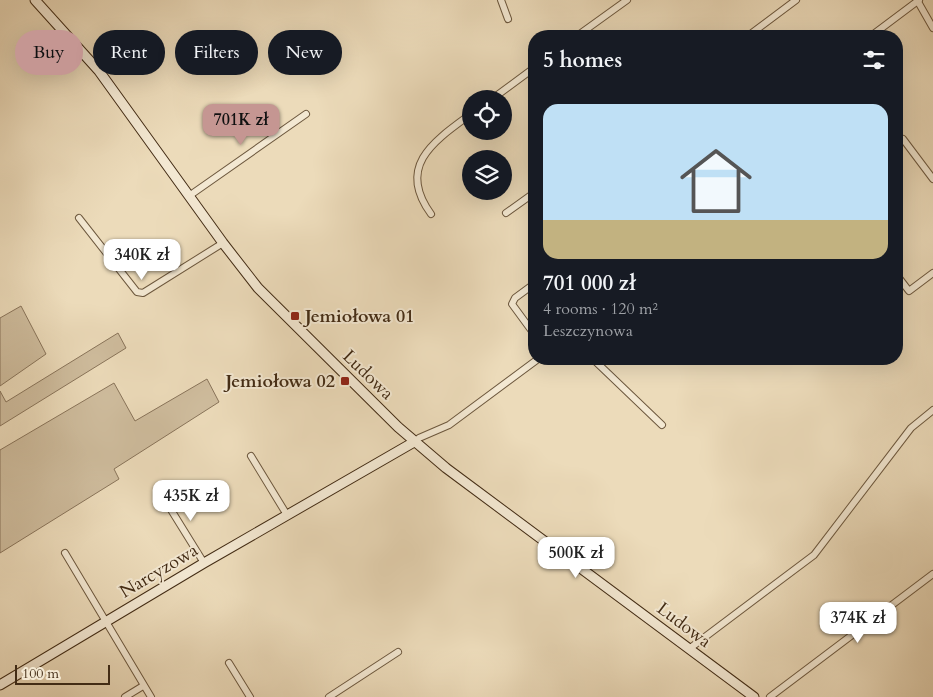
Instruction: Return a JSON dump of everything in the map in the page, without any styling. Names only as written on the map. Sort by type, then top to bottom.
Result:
[{"type":"main road","name":"Ludowa","points":[[35,0],[91,60],[223,244],[258,288],[414,442],[446,468],[754,697]]},
{"type":"main road","name":"Narcyzowa","points":[[0,685],[204,563],[414,442]]},
{"type":"street","points":[[501,0],[508,19]]},
{"type":"street","points":[[585,30],[627,0]]},
{"type":"street","points":[[756,30],[796,0]]},
{"type":"street","points":[[879,30],[918,0],[933,28]]},
{"type":"street","points":[[504,90],[528,72]]},
{"type":"street","points":[[189,196],[306,114]]},
{"type":"street","points":[[431,214],[418,192],[418,173],[421,161],[434,142],[462,121]]},
{"type":"street","points":[[903,139],[933,178]]},
{"type":"street","points":[[506,213],[528,197]]},
{"type":"street","points":[[79,218],[137,292],[143,293],[223,244]]},
{"type":"street","points":[[903,283],[909,291],[933,273]]},
{"type":"street","points":[[528,289],[512,301],[516,312],[528,327]]},
{"type":"street","points":[[414,442],[449,425],[530,365]]},
{"type":"street","points":[[599,365],[662,425]]},
{"type":"street","points":[[689,649],[811,558],[911,428],[933,410]]},
{"type":"street","points":[[251,456],[287,515]]},
{"type":"street","points":[[160,492],[204,563]]},
{"type":"street","points":[[65,553],[151,697]]},
{"type":"street","points":[[770,697],[933,574]]},
{"type":"street","points":[[329,697],[398,652]]},
{"type":"street","points":[[229,663],[250,697]]},
{"type":"street","points":[[125,697],[143,686]]},
{"type":"shaded area","points":[[21,306],[46,354],[0,386],[0,318]]},
{"type":"shaded area","points":[[118,333],[126,348],[0,426],[0,391],[6,402]]},
{"type":"shaded area","points":[[207,379],[219,402],[114,469],[119,479],[0,553],[0,450],[114,383],[135,421]]},
{"type":"place","name":"Jemiołowa 01","points":[[295,316]]},
{"type":"place","name":"Jemiołowa 02","points":[[345,381]]}]
